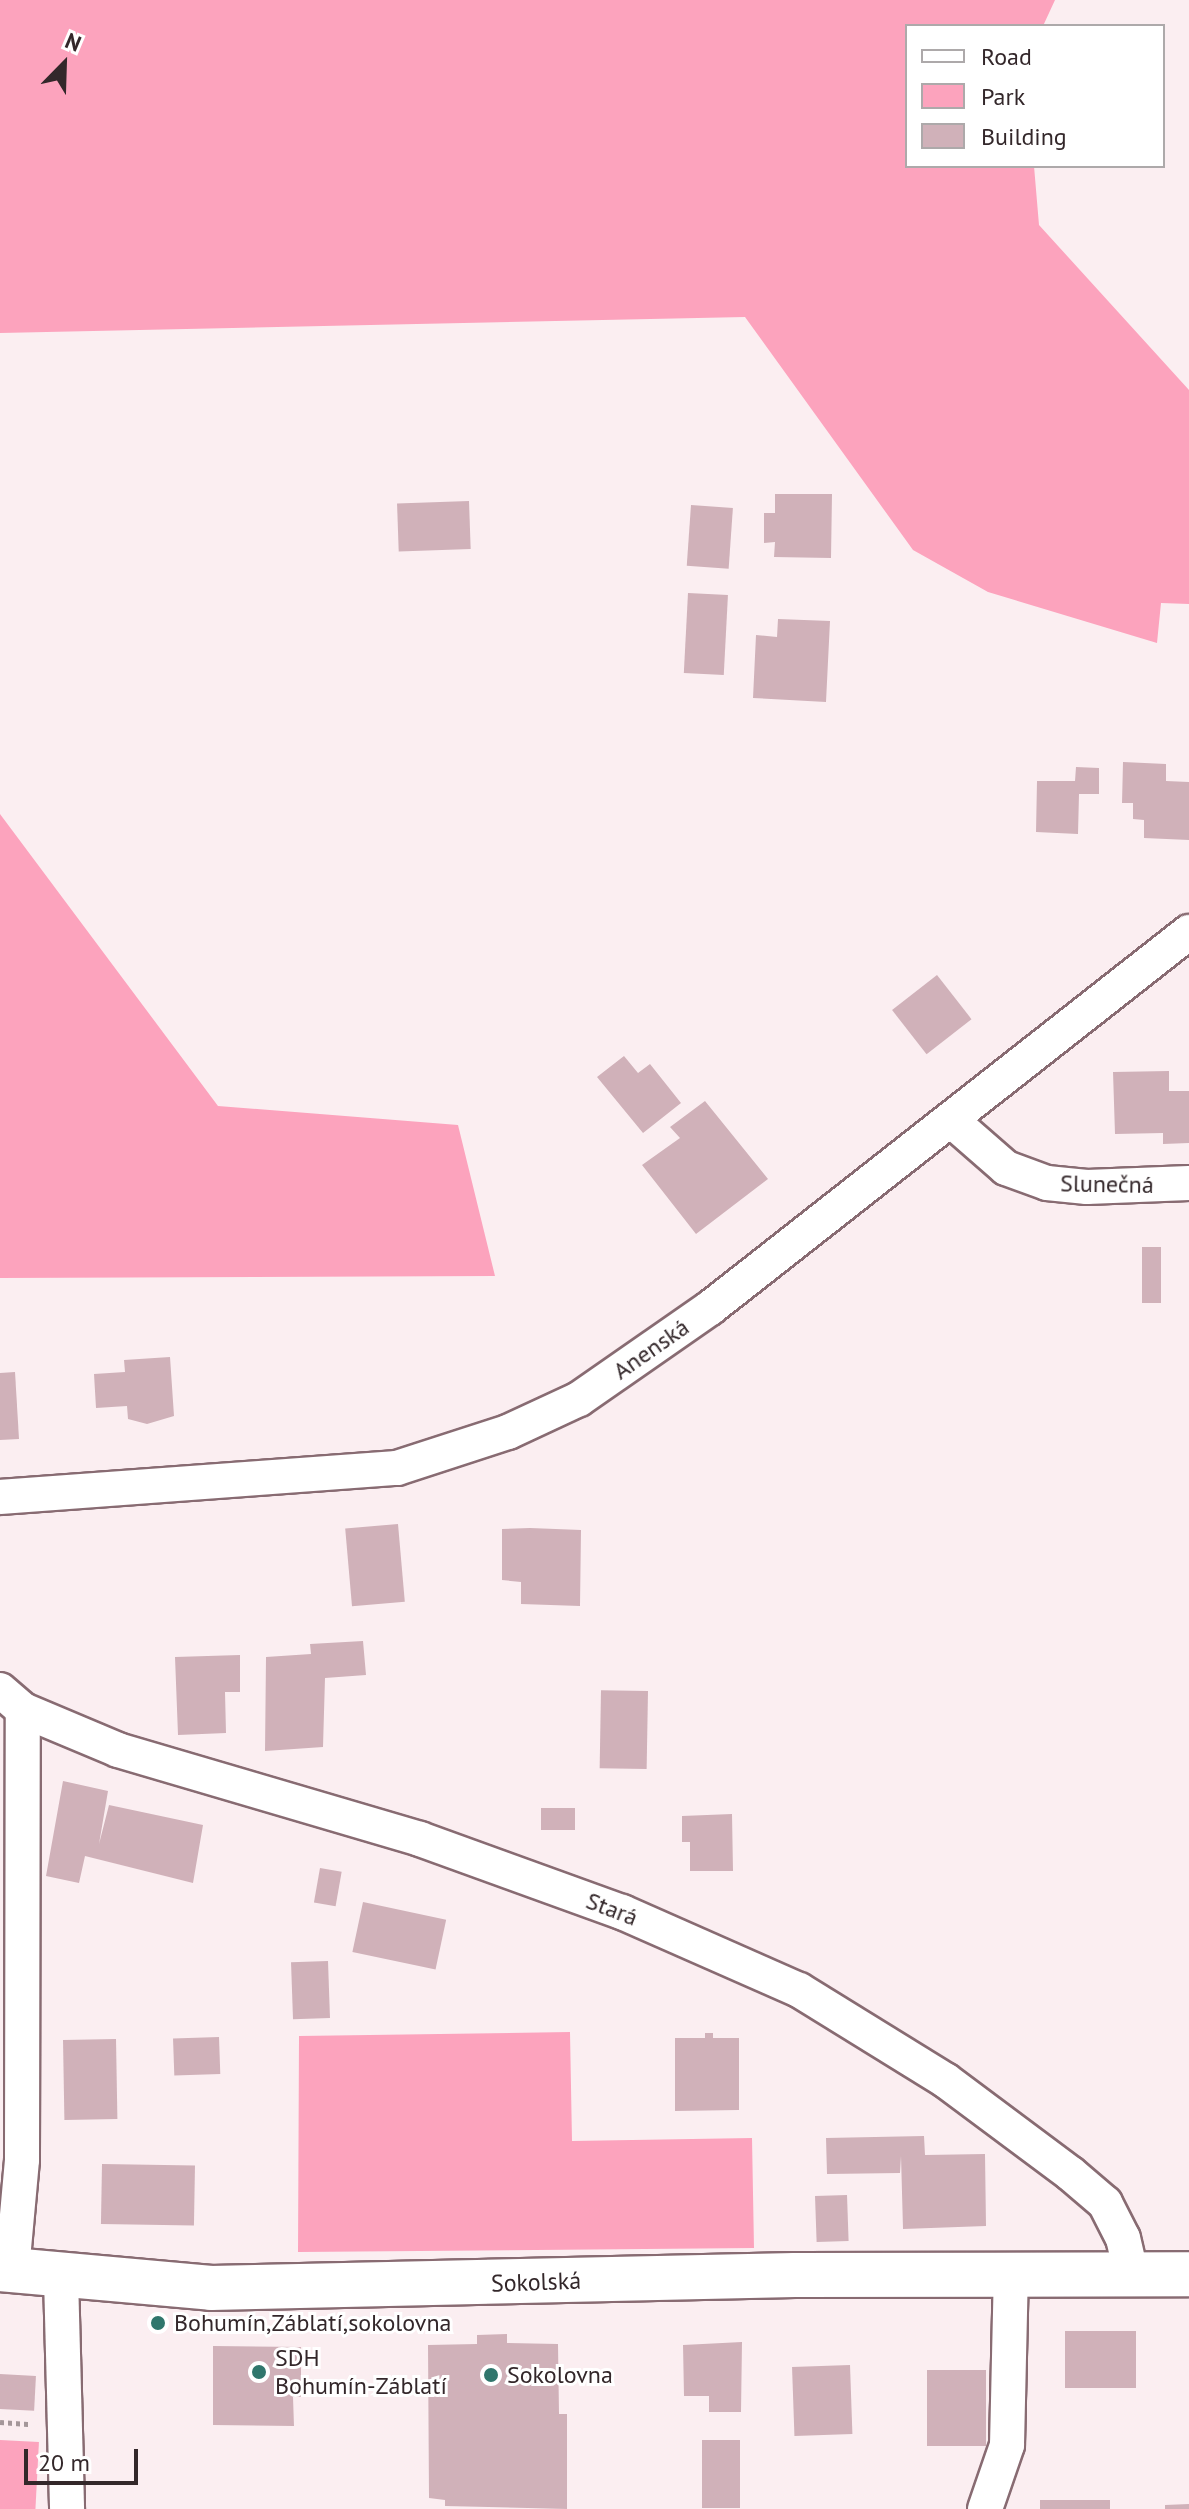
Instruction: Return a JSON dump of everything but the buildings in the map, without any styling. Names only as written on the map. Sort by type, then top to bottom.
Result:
[{"type":"main road","name":"Sokolská","points":[[6,2269],[151,2287],[275,2288],[1011,2272],[1189,2274]]},
{"type":"street","name":"Anenská","points":[[0,1497],[397,1468],[508,1432],[579,1399],[710,1308],[1189,932]]},
{"type":"street","name":"Slunečná","points":[[951,1120],[1006,1168],[1047,1183],[1087,1187],[1189,1183]]},
{"type":"street","points":[[6,2269],[22,2160],[11,1700]]},
{"type":"street","name":"Stará","points":[[11,1700],[118,1750],[420,1839],[622,1912],[799,1990],[945,2080],[1105,2203],[1123,2238],[1131,2273]]},
{"type":"street","points":[[985,2509],[1007,2445],[1011,2272]]},
{"type":"street","points":[[61,2277],[67,2509]]},
{"type":"green space","points":[[0,0],[1055,0],[1044,24],[905,24],[905,168],[1034,168],[1039,225],[1189,390],[1189,604],[1161,603],[1157,643],[988,592],[913,550],[745,317],[0,333]]},
{"type":"green space","points":[[0,814],[218,1106],[458,1125],[495,1276],[0,1278]]},
{"type":"green space","points":[[570,2032],[572,2141],[752,2138],[754,2248],[298,2252],[299,2036]]},
{"type":"green space","points":[[0,2440],[39,2442],[35,2509],[0,2509]]},
{"type":"place","name":"Bohumín,Záblatí,sokolovna","points":[[158,2323]]},
{"type":"place","name":"SDH Bohumín-Záblatí","points":[[259,2372]]},
{"type":"place","name":"Sokolovna","points":[[491,2375]]}]
